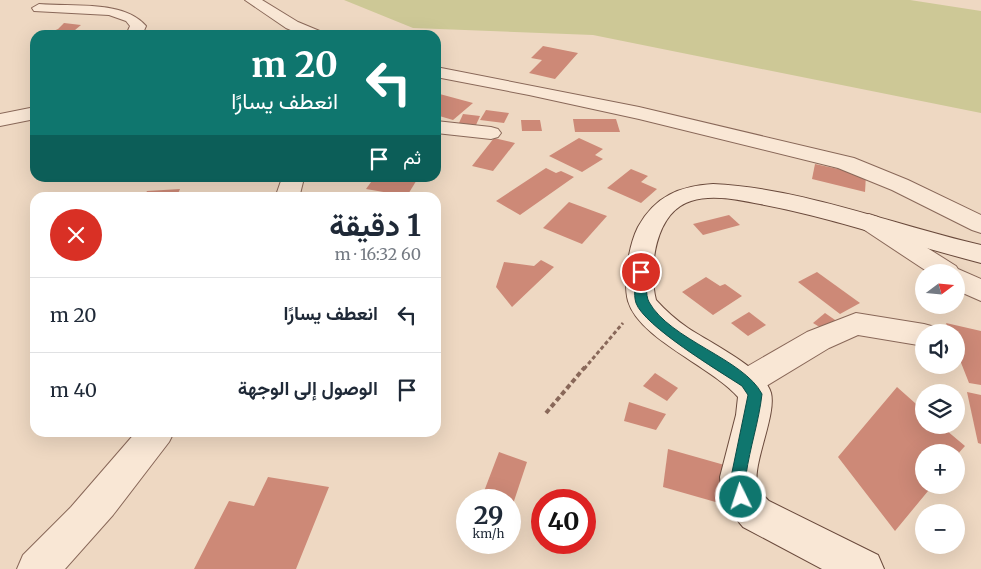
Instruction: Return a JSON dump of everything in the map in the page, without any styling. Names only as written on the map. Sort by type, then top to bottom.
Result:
[{"type":"street","points":[[252,0],[292,25],[304,30]]},
{"type":"street","points":[[39,8],[60,11],[100,8],[128,12],[135,18],[138,26],[136,30]]},
{"type":"street","points":[[441,73],[621,109],[846,163],[900,185],[981,225]]},
{"type":"street","points":[[0,120],[30,114]]},
{"type":"street","points":[[441,127],[491,133]]},
{"type":"street","points":[[864,569],[756,514],[741,497],[738,477],[753,415],[755,394],[747,382],[688,344],[656,319],[642,302],[641,256],[648,232],[663,208],[682,196],[706,192],[733,192],[791,202],[981,254]]},
{"type":"street","points":[[869,222],[934,264]]},
{"type":"street","points":[[965,283],[981,291]]},
{"type":"street","points":[[747,382],[818,340],[856,324],[915,334]]},
{"type":"street","points":[[37,569],[66,542],[113,488],[153,437]]},
{"type":"path","points":[[546,412],[642,302]]},
{"type":"shaded area","points":[[344,0],[910,0],[981,11],[981,113],[593,35],[413,28]]},
{"type":"building","points":[[64,23],[81,25],[75,30],[56,30]]},
{"type":"building","points":[[543,46],[578,53],[555,79],[529,73],[542,60],[531,58]]},
{"type":"building","points":[[441,94],[473,103],[453,120],[441,116]]},
{"type":"building","points":[[486,110],[509,113],[504,123],[480,120]]},
{"type":"building","points":[[463,114],[480,116],[476,125],[459,123]]},
{"type":"building","points":[[573,119],[616,119],[620,132],[575,132]]},
{"type":"building","points":[[521,120],[540,120],[542,131],[522,131]]},
{"type":"building","points":[[494,138],[515,143],[493,171],[472,166]]},
{"type":"building","points":[[579,138],[603,149],[595,155],[603,159],[582,172],[549,156]]},
{"type":"building","points":[[815,164],[866,175],[865,192],[812,179]]},
{"type":"building","points":[[546,168],[556,173],[561,171],[574,177],[520,215],[496,201]]},
{"type":"building","points":[[631,169],[648,176],[641,182],[657,189],[641,203],[607,188]]},
{"type":"building","points":[[371,182],[416,182],[409,192],[384,192],[366,189]]},
{"type":"building","points":[[180,189],[179,192],[147,191]]},
{"type":"building","points":[[569,202],[607,216],[582,244],[543,228]]},
{"type":"building","points":[[729,215],[740,225],[703,235],[693,224]]},
{"type":"building","points":[[541,260],[554,267],[512,307],[496,287],[504,262],[534,266]]},
{"type":"building","points":[[817,272],[860,303],[840,314],[798,282]]},
{"type":"building","points":[[706,277],[720,286],[725,284],[742,296],[713,315],[682,292]]},
{"type":"building","points":[[749,312],[766,325],[748,336],[731,323]]},
{"type":"building","points":[[825,313],[838,322],[826,331],[813,323]]},
{"type":"building","points":[[965,327],[981,331],[981,385],[969,383],[965,373]]},
{"type":"building","points":[[655,373],[678,388],[667,401],[643,386]]},
{"type":"building","points":[[897,387],[915,403],[915,434],[951,434],[963,444],[915,444],[915,494],[926,494],[917,504],[915,504],[915,507],[895,531],[838,457]]},
{"type":"building","points":[[967,392],[981,395],[981,444],[978,443]]},
{"type":"building","points":[[629,402],[666,414],[656,430],[624,421]]},
{"type":"building","points":[[668,449],[728,466],[740,509],[663,487]]},
{"type":"building","points":[[499,452],[527,462],[518,489],[485,489]]},
{"type":"building","points":[[268,477],[329,487],[296,569],[194,569],[229,501],[254,506]]},
{"type":"route","points":[[641,272],[642,302],[656,319],[688,344],[747,382],[755,394],[753,415],[738,477],[741,497]]}]
